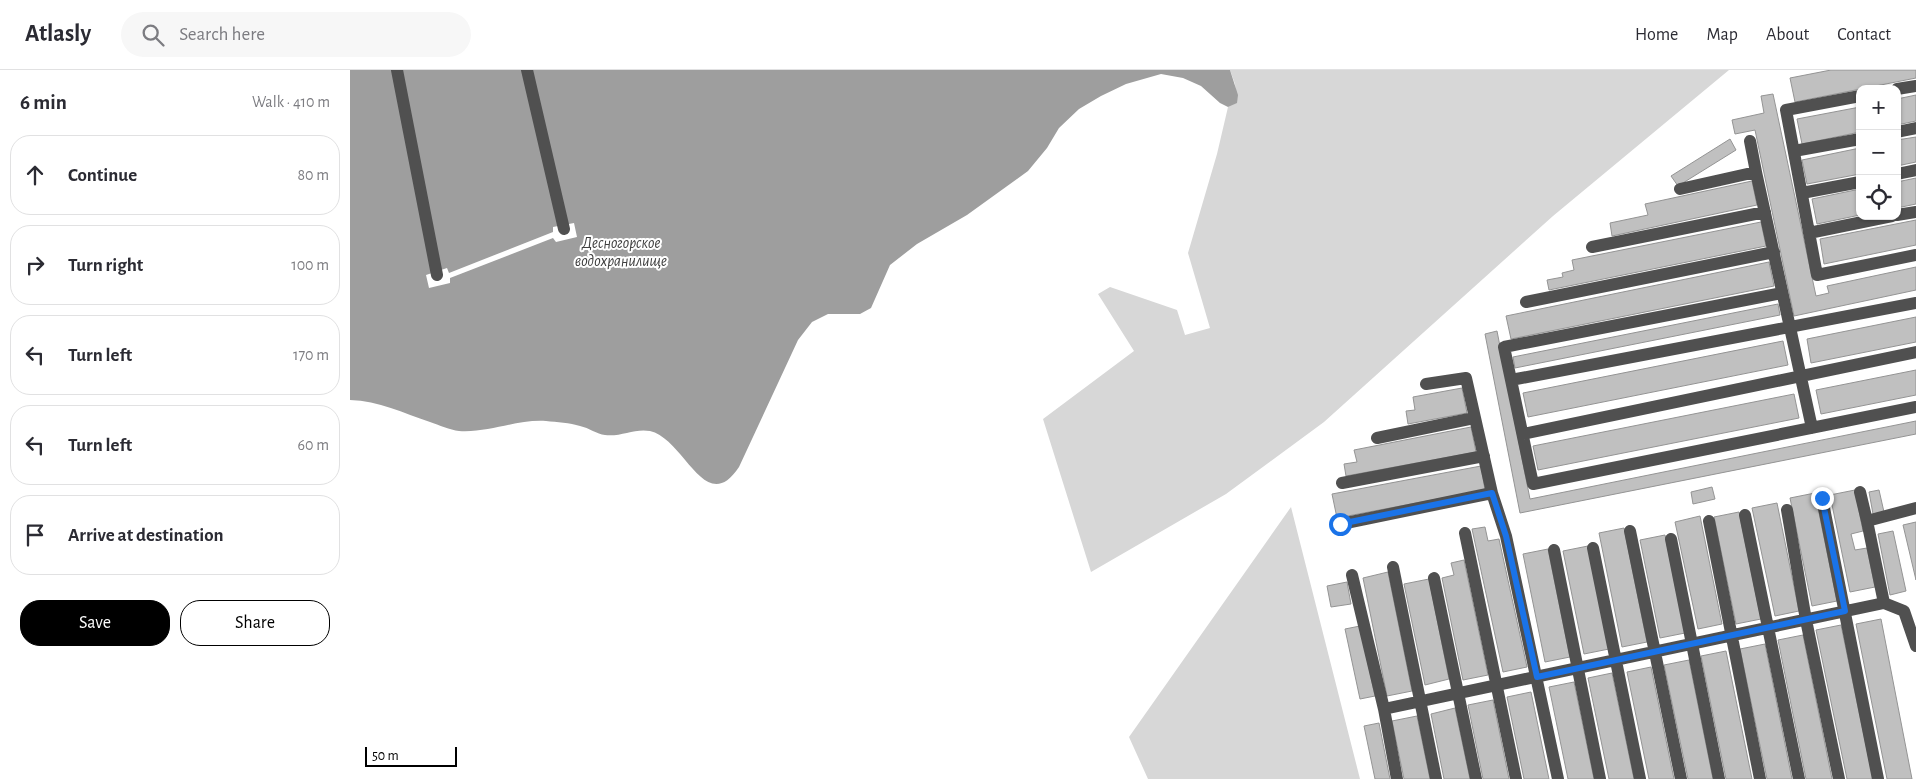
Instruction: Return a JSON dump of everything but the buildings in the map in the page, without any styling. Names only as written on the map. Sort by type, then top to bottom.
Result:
[{"type":"lane","points":[[397,70],[437,275]]},
{"type":"lane","points":[[527,70],[564,229]]},
{"type":"lane","points":[[1901,88],[1916,86]]},
{"type":"lane","points":[[1856,97],[1786,110],[1817,275],[1916,255]]},
{"type":"lane","points":[[1901,131],[1916,128]]},
{"type":"lane","points":[[1794,152],[1856,140]]},
{"type":"lane","points":[[1750,141],[1812,428]]},
{"type":"lane","points":[[1901,173],[1916,170]]},
{"type":"lane","points":[[1680,189],[1756,172]]},
{"type":"lane","points":[[1802,193],[1856,183]]},
{"type":"lane","points":[[1592,247],[1765,212]]},
{"type":"lane","points":[[1901,214],[1916,212]]},
{"type":"lane","points":[[1809,233],[1872,220]]},
{"type":"lane","points":[[1526,302],[1774,252]]},
{"type":"lane","points":[[1782,293],[1504,347],[1534,484],[1916,407]]},
{"type":"lane","points":[[1511,380],[1916,303]]},
{"type":"lane","points":[[1523,434],[1916,352]]},
{"type":"lane","points":[[1426,384],[1466,378],[1492,493],[1506,536],[1558,779]]},
{"type":"lane","points":[[1376,438],[1474,418]]},
{"type":"lane","points":[[1342,483],[1484,456]]},
{"type":"lane","points":[[1860,492],[1884,603]]},
{"type":"lane","points":[[1340,524],[1492,493]]},
{"type":"lane","points":[[1822,498],[1878,779]]},
{"type":"lane","points":[[1867,521],[1916,508]]},
{"type":"lane","points":[[1787,510],[1806,620],[1839,779]]},
{"type":"lane","points":[[1745,515],[1799,779]]},
{"type":"lane","points":[[1709,521],[1760,779]]},
{"type":"lane","points":[[1630,531],[1681,779]]},
{"type":"lane","points":[[1465,533],[1516,779]]},
{"type":"lane","points":[[1671,539],[1719,779]]},
{"type":"lane","points":[[1592,548],[1617,660],[1640,779]]},
{"type":"lane","points":[[1554,550],[1600,779]]},
{"type":"lane","points":[[1393,567],[1436,779]]},
{"type":"lane","points":[[1352,575],[1384,709],[1398,779]]},
{"type":"lane","points":[[1434,578],[1476,779]]},
{"type":"lane","points":[[1384,709],[1884,603],[1904,611],[1916,646]]},
{"type":"shaded area","points":[[1230,70],[1729,70],[1553,216],[1324,422],[1226,494],[1091,572],[1043,419],[1134,351],[1098,294],[1110,287],[1177,310],[1185,335],[1210,328],[1188,253],[1217,154],[1228,107],[1237,102],[1235,84]]},
{"type":"shaded area","points":[[1291,507],[1360,779],[1148,779],[1129,737]]},
{"type":"water","name":"Десногорское водохранилище","points":[[350,70],[1230,70],[1238,95],[1237,103],[1228,107],[1220,103],[1201,86],[1183,78],[1161,74],[1126,84],[1079,109],[1059,128],[1047,148],[1028,171],[967,215],[917,244],[890,265],[871,308],[860,314],[828,314],[812,322],[798,340],[739,467],[727,480],[716,484],[705,480],[674,447],[662,437],[650,431],[644,430],[617,435],[605,435],[572,424],[535,421],[481,430],[459,431],[448,429],[381,405],[350,400]]},
{"type":"pier","points":[[574,223],[577,237],[556,242],[553,238],[450,278],[450,283],[429,288],[426,275],[447,268],[449,273],[553,232],[553,227]]},
{"type":"route","points":[[1340,524],[1492,493],[1506,536],[1537,677],[1845,611],[1822,498]]}]
